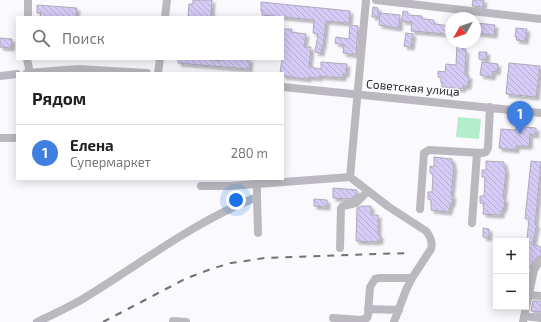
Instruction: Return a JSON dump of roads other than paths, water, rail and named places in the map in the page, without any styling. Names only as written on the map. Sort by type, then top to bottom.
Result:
[{"type":"street","points":[[28,0],[28,16]]},
{"type":"street","points":[[165,16],[167,0]]},
{"type":"street","points":[[350,177],[366,0]]},
{"type":"street","points":[[376,0],[541,19]]},
{"type":"street","points":[[27,60],[28,72]]},
{"type":"street","points":[[158,72],[160,60]]},
{"type":"street","points":[[46,72],[117,72]]},
{"type":"street","points":[[0,76],[16,74]]},
{"type":"street","name":"Советская улица","points":[[284,87],[541,113]]},
{"type":"street","points":[[420,209],[423,155],[430,150],[484,153],[487,150],[490,107]]},
{"type":"street","points":[[0,138],[16,138]]},
{"type":"street","points":[[472,223],[477,153]]},
{"type":"street","points":[[201,186],[221,182],[257,183],[350,177],[389,207],[430,235],[432,244],[431,249],[412,278],[394,322]]},
{"type":"street","points":[[257,183],[258,232]]},
{"type":"street","points":[[340,248],[341,208],[343,206],[356,203],[368,191]]},
{"type":"street","points":[[37,322],[79,301],[184,233],[218,214],[257,197]]},
{"type":"street","points":[[541,261],[535,267],[537,275],[529,295],[541,296]]},
{"type":"street","points":[[333,318],[364,319],[368,315],[370,287],[375,279],[412,278]]},
{"type":"street","points":[[368,309],[398,310]]},
{"type":"street","points":[[523,319],[541,318]]},
{"type":"street","points":[[174,321],[186,322]]},
{"type":"railway","points":[[103,322],[185,279],[231,263],[265,258],[408,253]]},
{"type":"place","name":"Елена","points":[[520,134]]}]
